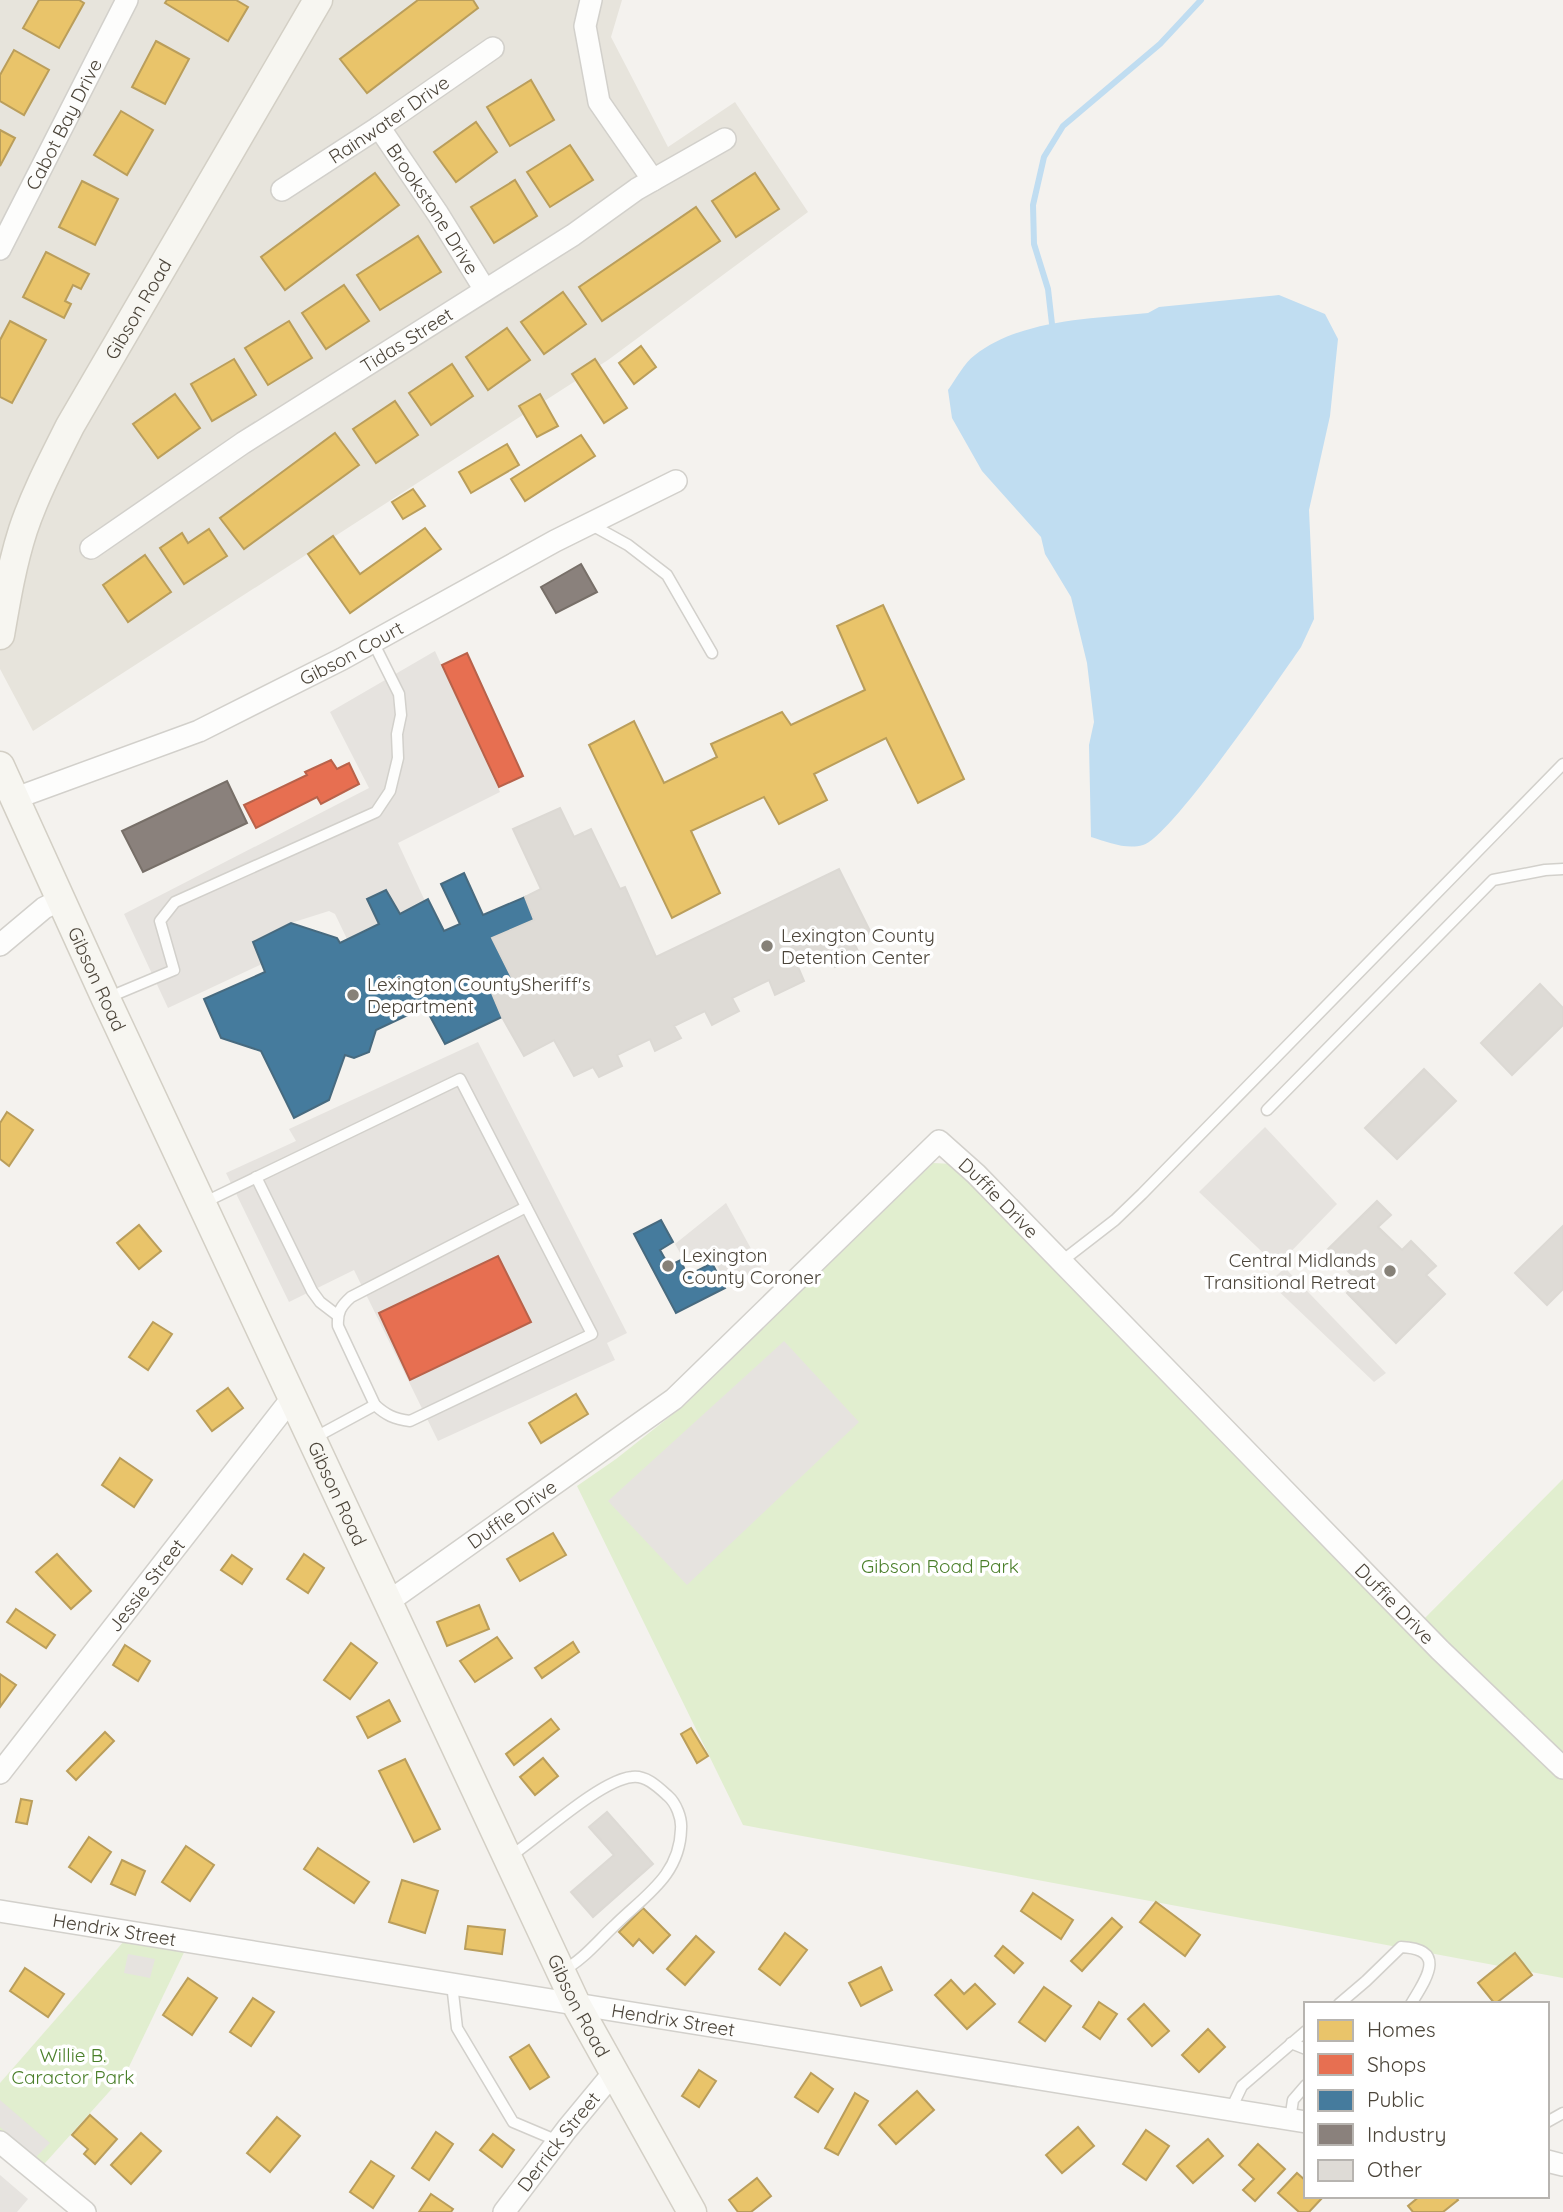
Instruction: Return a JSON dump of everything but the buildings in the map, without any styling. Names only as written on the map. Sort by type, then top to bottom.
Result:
[{"type":"street","name":"Cabot Bay Drive","points":[[0,248],[127,0]]},
{"type":"street","name":"Gibson Road","points":[[0,635],[8,587],[23,530],[41,484],[70,426],[318,0]]},
{"type":"street","points":[[591,0],[584,26],[599,102],[653,180]]},
{"type":"street","name":"Rainwater Drive","points":[[282,190],[493,48]]},
{"type":"street","name":"Brookstone Drive","points":[[379,127],[485,290]]},
{"type":"street","name":"Tidas Street","points":[[91,548],[243,443],[573,235],[637,189],[725,139]]},
{"type":"street","name":"Gibson Court","points":[[16,798],[199,731],[275,694],[475,584],[676,481]]},
{"type":"street","name":"Gibson Road","points":[[0,766],[201,1204],[576,2004],[692,2212]]},
{"type":"street","points":[[0,945],[44,908],[60,900]]},
{"type":"street","name":"Duffie Drive","points":[[388,1602],[674,1399],[939,1141],[976,1174],[1440,1650],[1563,1768]]},
{"type":"street","name":"Jessie Street","points":[[0,1773],[292,1398]]},
{"type":"street","name":"Hendrix Street","points":[[0,1911],[1298,2121]]},
{"type":"street","name":"Derrick Street","points":[[504,2212],[615,2070]]},
{"type":"street","points":[[0,2142],[85,2212]]},
{"type":"lane","points":[[590,524],[628,545],[667,575],[712,653]]},
{"type":"lane","points":[[106,999],[174,970],[160,921],[175,901],[376,812],[390,791],[398,758],[397,734],[401,715],[399,694],[373,642]]},
{"type":"lane","points":[[1062,1262],[1115,1220],[1142,1194],[1563,764]]},
{"type":"lane","points":[[1267,1110],[1493,880],[1563,869]]},
{"type":"lane","points":[[201,1204],[460,1079],[592,1334],[410,1421],[394,1419],[375,1405],[338,1326],[337,1315],[342,1305],[351,1297],[526,1207]]},
{"type":"lane","points":[[256,1177],[312,1291],[320,1302],[337,1315]]},
{"type":"lane","points":[[311,1439],[375,1405]]},
{"type":"lane","points":[[508,1858],[606,1785],[633,1776],[653,1782],[673,1800],[681,1823],[681,1847],[671,1869],[578,1962],[561,1972]]},
{"type":"lane","points":[[1342,2002],[1401,1947],[1415,1947],[1431,1961],[1431,1969],[1412,2002]]},
{"type":"lane","points":[[452,1984],[457,2028],[513,2122],[558,2141]]},
{"type":"lane","points":[[1231,2109],[1242,2085],[1304,2033]]},
{"type":"lane","points":[[1292,2043],[1304,2048]]},
{"type":"lane","points":[[1298,2121],[1293,2101],[1304,2087]]},
{"type":"shaded area","points":[[0,0],[622,0],[611,37],[668,147],[735,102],[808,212],[608,360],[33,731],[0,669]]},
{"type":"shaded area","points":[[435,651],[500,792],[398,843],[425,901],[347,939],[335,914],[329,911],[291,923],[262,964],[168,1008],[124,914],[369,788],[330,712]]},
{"type":"shaded area","points":[[478,1042],[627,1333],[607,1343],[615,1360],[438,1441],[354,1270],[289,1302],[226,1173],[296,1141],[289,1129]]},
{"type":"shaded area","points":[[1265,1127],[1337,1204],[1277,1266],[1199,1192]]},
{"type":"shaded area","points":[[726,1203],[761,1267],[728,1286],[713,1258],[703,1257],[687,1265],[675,1244]]},
{"type":"shaded area","points":[[1285,1268],[1386,1373],[1374,1382],[1269,1282]]},
{"type":"shaded area","points":[[784,1341],[859,1422],[687,1585],[608,1501]]},
{"type":"shaded area","points":[[128,1954],[155,1959],[150,1978],[124,1973]]},
{"type":"shaded area","points":[[0,2100],[50,2143],[36,2157],[0,2127]]},
{"type":"shaded area","points":[[0,2175],[28,2199],[17,2212],[0,2212]]},
{"type":"green space","name":"Gibson Road Park","points":[[933,1163],[954,1164],[1438,1661],[1563,1780],[1563,1978],[743,1825],[577,1486],[687,1403]]},
{"type":"green space","points":[[1563,1479],[1563,1756],[1417,1626]]},
{"type":"green space","name":"Willie B. Caractor Park","points":[[132,1932],[189,1942],[126,2073],[37,2172],[0,2142],[0,2083]]},
{"type":"water","points":[[1279,295],[1325,314],[1338,339],[1330,416],[1309,510],[1314,619],[1301,647],[1248,722],[1199,788],[1157,836],[1143,845],[1130,847],[1091,837],[1089,745],[1094,722],[1087,663],[1071,597],[1045,554],[1041,537],[982,471],[952,418],[948,390],[975,355],[994,343],[1035,327],[1081,319],[1148,313],[1159,307]]},
{"type":"waterway","points":[[1052,324],[1048,289],[1034,244],[1033,205],[1044,157],[1063,126],[1160,44],[1201,0]]},
{"type":"place","name":"Lexington County Detention Center","points":[[767,946]]},
{"type":"place","name":"Lexington CountySheriff's Department","points":[[353,995]]},
{"type":"place","name":"Lexington County Coroner","points":[[668,1266]]},
{"type":"place","name":"Central Midlands Transitional Retreat","points":[[1390,1271]]}]
